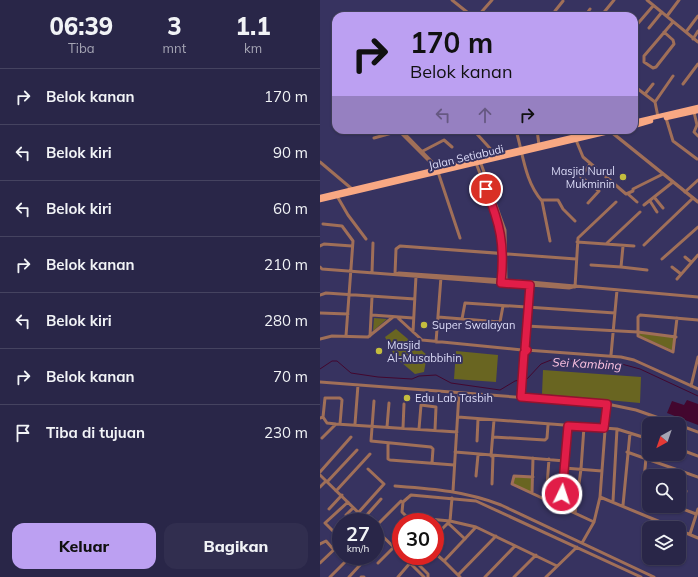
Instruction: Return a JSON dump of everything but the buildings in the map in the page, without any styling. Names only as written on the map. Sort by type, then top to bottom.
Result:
[{"type":"main road","points":[[638,121],[697,110]]},
{"type":"main road","points":[[638,125],[697,110]]},
{"type":"main road","name":"Jalan Setiabudi","points":[[478,161],[496,155],[520,152],[539,145],[585,134]]},
{"type":"main road","name":"Jalan Setiabudi","points":[[320,200],[478,161],[599,134]]},
{"type":"main road","name":"Jalan Setiabudi","points":[[320,197],[439,171]]},
{"type":"street","points":[[452,0],[466,12]]},
{"type":"street","points":[[457,4],[460,0]]},
{"type":"street","points":[[482,12],[492,0]]},
{"type":"street","points":[[604,12],[614,0]]},
{"type":"street","points":[[647,0],[698,42]]},
{"type":"street","points":[[667,16],[680,0]]},
{"type":"street","points":[[556,12],[555,11],[563,1]]},
{"type":"street","points":[[638,24],[654,6]]},
{"type":"street","points":[[649,28],[662,12]]},
{"type":"street","points":[[686,32],[698,16]]},
{"type":"street","points":[[664,32],[673,40],[674,44],[656,67],[653,68],[644,62],[643,58],[664,32],[673,22]]},
{"type":"street","points":[[693,39],[698,31]]},
{"type":"street","points":[[683,84],[698,64]]},
{"type":"street","points":[[655,102],[673,76]]},
{"type":"street","points":[[646,94],[654,84]]},
{"type":"street","points":[[638,89],[655,102],[658,117]]},
{"type":"street","points":[[697,110],[698,125],[694,132],[698,136]]},
{"type":"street","points":[[666,118],[673,141],[697,159]]},
{"type":"street","points":[[374,138],[386,134]]},
{"type":"street","points":[[403,134],[439,171],[460,238]]},
{"type":"street","points":[[477,134],[496,155]]},
{"type":"street","points":[[517,134],[520,152],[529,176],[539,198],[542,200],[550,241]]},
{"type":"street","points":[[538,134],[539,145]]},
{"type":"street","points":[[614,134],[698,202]]},
{"type":"street","points":[[421,152],[444,140],[452,147]]},
{"type":"street","points":[[576,140],[582,155],[590,164],[637,202]]},
{"type":"street","points":[[478,161],[497,211],[505,254],[506,281]]},
{"type":"street","points":[[320,162],[352,189]]},
{"type":"street","points":[[588,203],[599,191],[581,177],[590,164]]},
{"type":"street","points":[[628,194],[633,191],[633,188],[663,174]]},
{"type":"street","points":[[685,192],[698,180]]},
{"type":"street","points":[[644,205],[673,182]]},
{"type":"street","points":[[337,196],[366,239]]},
{"type":"street","points":[[654,197],[663,208]]},
{"type":"street","points":[[644,245],[693,198]]},
{"type":"street","points":[[542,200],[558,200],[563,209],[575,221]]},
{"type":"street","points":[[650,201],[657,212]]},
{"type":"street","points":[[574,287],[577,242],[579,237],[616,202]]},
{"type":"street","points":[[606,244],[640,212]]},
{"type":"street","points":[[323,224],[342,226],[352,239],[350,294],[346,336]]},
{"type":"street","points":[[662,259],[698,227]]},
{"type":"street","points":[[577,242],[634,246]]},
{"type":"street","points":[[372,273],[373,243]]},
{"type":"street","points":[[320,246],[324,244],[352,246]]},
{"type":"street","points":[[396,274],[395,253],[396,249],[400,246],[576,259]]},
{"type":"street","points":[[621,267],[623,246]]},
{"type":"street","points":[[501,281],[505,254]]},
{"type":"street","points":[[677,279],[698,255]]},
{"type":"street","points":[[685,257],[691,262]]},
{"type":"street","points":[[591,265],[647,270]]},
{"type":"street","points":[[672,267],[681,274]]},
{"type":"street","points":[[321,269],[506,281],[570,288],[574,287],[698,297]]},
{"type":"street","points":[[413,332],[416,275]]},
{"type":"street","points":[[436,342],[441,277]]},
{"type":"street","points":[[521,397],[530,283]]},
{"type":"street","points":[[611,355],[616,290]]},
{"type":"street","points":[[320,294],[350,294],[414,299]]},
{"type":"street","points":[[370,336],[372,296]]},
{"type":"street","points":[[462,319],[464,303],[614,313]]},
{"type":"street","points":[[438,317],[500,322],[503,306]]},
{"type":"street","points":[[320,313],[348,314]]},
{"type":"street","points":[[372,315],[413,318]]},
{"type":"street","points":[[677,318],[673,352],[638,336],[638,317],[640,315],[677,318],[698,320]]},
{"type":"street","points":[[320,339],[332,336],[370,336],[393,317]]},
{"type":"street","points":[[398,318],[421,340],[524,350],[611,355],[634,360],[698,389]]},
{"type":"street","points":[[526,326],[613,332],[638,332],[676,336]]},
{"type":"street","points":[[691,386],[698,356]]},
{"type":"street","points":[[320,382],[607,404],[636,410],[656,417]]},
{"type":"street","points":[[355,424],[358,385]]},
{"type":"street","points":[[453,491],[459,393]]},
{"type":"street","points":[[340,424],[342,400],[340,398],[325,398],[322,418],[327,423],[336,424],[340,424],[355,424],[457,432]]},
{"type":"street","points":[[374,401],[371,441],[388,444],[431,447],[433,449],[432,463]]},
{"type":"street","points":[[387,427],[389,403]]},
{"type":"street","points":[[403,428],[404,404]]},
{"type":"street","points":[[582,543],[594,522],[600,497],[607,404]]},
{"type":"street","points":[[419,429],[421,406],[428,405],[436,407],[435,430]]},
{"type":"street","points":[[458,418],[617,429],[642,437]]},
{"type":"street","points":[[477,441],[478,419]]},
{"type":"street","points":[[492,484],[494,420]]},
{"type":"street","points":[[322,438],[336,424]]},
{"type":"street","points":[[493,437],[545,440],[547,438],[548,425]]},
{"type":"street","points":[[562,508],[568,426]]},
{"type":"street","points":[[575,513],[581,469],[584,427]]},
{"type":"street","points":[[686,428],[698,432]]},
{"type":"street","points":[[613,501],[617,429]]},
{"type":"street","points":[[623,505],[630,433]]},
{"type":"street","points":[[351,437],[320,473],[358,513],[384,484],[368,469]]},
{"type":"street","points":[[388,444],[389,460],[454,465]]},
{"type":"street","points":[[320,487],[357,450]]},
{"type":"street","points":[[455,452],[565,461]]},
{"type":"street","points":[[627,452],[642,457]]},
{"type":"street","points":[[686,452],[698,456]]},
{"type":"street","points":[[336,491],[370,454]]},
{"type":"street","points":[[476,476],[478,455]]},
{"type":"street","points":[[532,493],[533,458]]},
{"type":"street","points":[[546,500],[550,459]]},
{"type":"street","points":[[654,461],[698,477]]},
{"type":"street","points":[[564,468],[602,471]]},
{"type":"street","points":[[533,477],[514,476],[512,481],[513,485],[594,522]]},
{"type":"street","points":[[395,486],[429,488],[478,496],[501,505],[654,577]]},
{"type":"street","points":[[428,496],[429,488]]},
{"type":"street","points":[[329,509],[342,495]]},
{"type":"street","points":[[557,566],[476,527],[449,522],[409,518],[404,514],[402,508],[408,496],[428,496],[476,501],[641,577]]},
{"type":"street","points":[[476,501],[478,496]]},
{"type":"street","points":[[600,497],[660,521]]},
{"type":"street","points":[[444,527],[449,522],[452,498]]},
{"type":"street","points":[[371,513],[381,499]]},
{"type":"street","points":[[336,513],[348,502]]},
{"type":"street","points":[[384,519],[401,502]]},
{"type":"street","points":[[348,513],[353,508]]},
{"type":"street","points":[[690,534],[698,509]]},
{"type":"street","points":[[686,510],[696,514]]},
{"type":"street","points":[[332,517],[326,523],[332,530]]},
{"type":"street","points":[[449,522],[465,539]]},
{"type":"street","points":[[476,527],[444,561],[459,576],[496,536]]},
{"type":"street","points":[[557,537],[559,533]]},
{"type":"street","points":[[686,533],[698,538]]},
{"type":"street","points":[[384,538],[392,545]]},
{"type":"street","points":[[320,544],[326,541],[332,548]]},
{"type":"street","points":[[485,577],[516,546]]},
{"type":"street","points":[[546,577],[577,547]]},
{"type":"street","points":[[384,557],[392,549]]},
{"type":"street","points":[[320,563],[332,552]]},
{"type":"street","points":[[601,558],[602,553]]},
{"type":"street","points":[[514,577],[536,555]]},
{"type":"street","points":[[330,577],[341,565]]},
{"type":"street","points":[[350,577],[360,565]]},
{"type":"street","points":[[398,577],[408,565]]},
{"type":"street","points":[[412,565],[422,576]]},
{"type":"street","points":[[420,565],[427,573],[428,577]]},
{"type":"shaded area","points":[[374,318],[387,319],[373,331]]},
{"type":"shaded area","points":[[396,329],[427,355],[424,372],[415,374],[395,357],[385,337]]},
{"type":"shaded area","points":[[638,332],[675,337],[674,351],[638,335]]},
{"type":"shaded area","points":[[456,351],[498,355],[496,382],[454,379]]},
{"type":"shaded area","points":[[543,370],[641,377],[640,403],[542,394]]},
{"type":"shaded area","points":[[687,400],[698,404],[698,425],[686,420],[686,417],[677,417],[667,413],[672,401],[684,405]]},
{"type":"shaded area","points":[[514,476],[532,477],[532,493],[513,485]]},
{"type":"waterway","name":"Sei Kambing","points":[[523,380],[527,379],[541,364],[551,360],[618,363],[640,369],[698,396]]},
{"type":"waterway","name":"Sei Kambing","points":[[320,369],[332,361],[337,361],[351,373],[378,377],[412,379],[419,376],[436,375],[451,383],[500,390],[515,381],[520,380]]},
{"type":"place","name":"Masjid Nurul Mukminin","points":[[623,177]]},
{"type":"place","name":"Super Swalayan","points":[[424,325]]},
{"type":"place","name":"Masjid Al-Musabbihin","points":[[379,351]]},
{"type":"place","name":"Edu Lab Tasbih","points":[[407,398]]},
{"type":"route","points":[[486,189],[500,226],[502,236],[503,253],[501,283],[530,285],[525,349],[527,350],[524,353],[521,397],[607,404],[604,428],[568,426],[562,494]]}]
